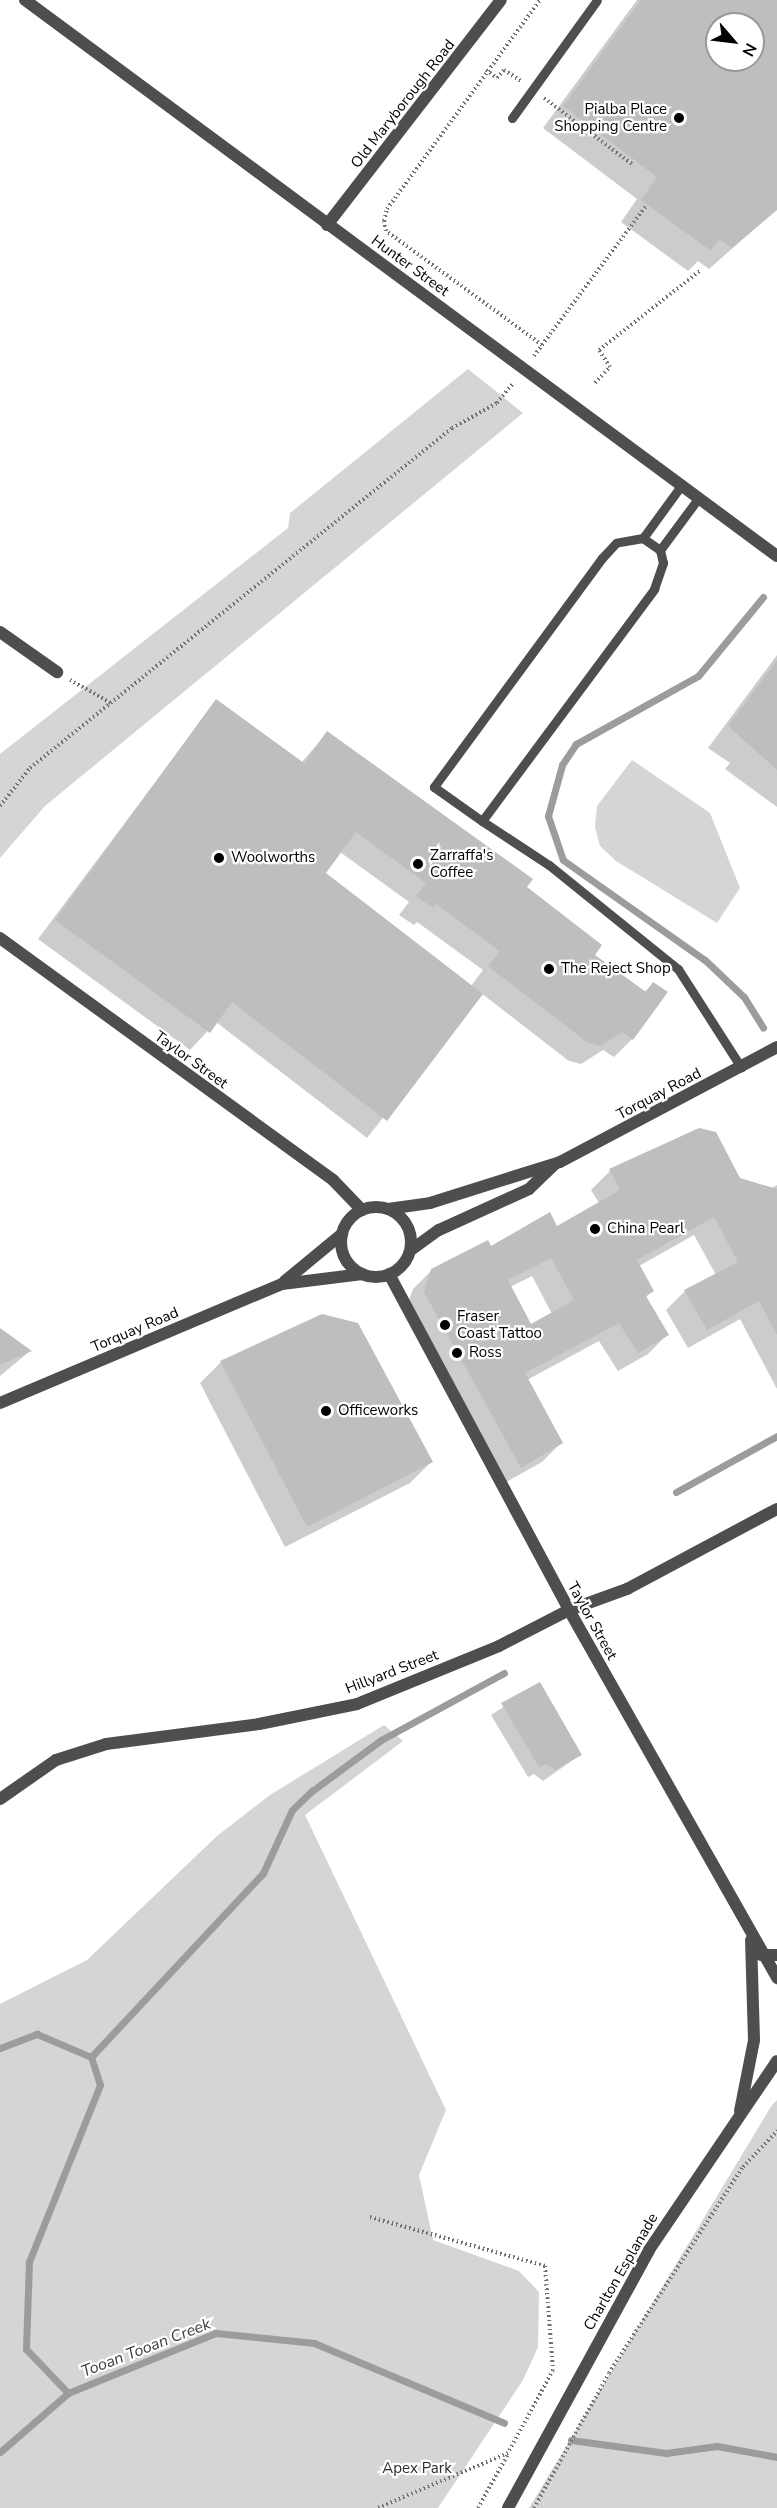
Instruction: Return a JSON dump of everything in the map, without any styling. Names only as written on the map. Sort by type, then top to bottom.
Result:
[{"type":"street","name":"Hunter Street","points":[[25,0],[525,369],[697,500],[777,556]]},
{"type":"street","name":"Old Maryborough Road","points":[[327,225],[501,0]]},
{"type":"street","points":[[0,632],[57,672]]},
{"type":"street","name":"Taylor Street","points":[[0,938],[333,1180],[362,1210]]},
{"type":"street","name":"Torquay Road","points":[[388,1209],[430,1203],[555,1164],[777,1047]]},
{"type":"street","name":"Torquay Road","points":[[411,1250],[439,1230],[529,1189],[555,1164]]},
{"type":"street","points":[[388,1209],[409,1229],[411,1250],[389,1274],[362,1274],[345,1257],[342,1234],[362,1210],[388,1209]]},
{"type":"street","name":"Torquay Road","points":[[282,1284],[342,1234]]},
{"type":"street","name":"Torquay Road","points":[[0,1403],[282,1284],[362,1274]]},
{"type":"street","name":"Taylor Street","points":[[389,1274],[568,1610],[751,1938],[777,1978]]},
{"type":"street","name":"Hillyard Street","points":[[0,1799],[56,1760],[106,1744],[357,1704],[499,1646],[568,1610],[627,1589],[777,1509]]},
{"type":"street","points":[[740,2111],[754,2040],[751,1938]]},
{"type":"street","points":[[761,1955],[777,1955]]},
{"type":"street","name":"Charlton Esplanade","points":[[508,2508],[649,2250],[740,2111],[777,2061]]},
{"type":"lane","points":[[512,118],[597,0]]},
{"type":"lane","points":[[680,487],[643,538],[616,543],[602,558],[434,787],[549,865],[678,969],[741,1067]]},
{"type":"lane","points":[[660,550],[697,500]]},
{"type":"lane","points":[[483,821],[654,589],[663,563],[660,550],[643,538]]},
{"type":"path","points":[[540,0],[486,70],[387,209],[384,221],[386,231],[542,345]]},
{"type":"path","points":[[486,70],[497,78],[504,70],[632,164]]},
{"type":"path","points":[[0,806],[30,768],[114,705],[452,428],[497,403],[525,369],[646,206]]},
{"type":"path","points":[[595,383],[609,367],[599,350],[700,270]]},
{"type":"path","points":[[57,672],[114,705]]},
{"type":"path","points":[[534,2508],[564,2458],[592,2403],[743,2167],[777,2131]]},
{"type":"path","points":[[370,2217],[545,2266],[553,2370],[478,2508]]},
{"type":"path","points":[[377,2508],[508,2453]]},
{"type":"green space","points":[[468,369],[523,413],[45,806],[0,858],[0,754],[288,528],[290,513]]},
{"type":"green space","points":[[632,760],[710,813],[740,888],[717,923],[616,861],[600,846],[595,827],[597,806]]},
{"type":"green space","name":"Apex Park","points":[[384,1725],[403,1741],[305,1815],[446,2110],[419,2175],[433,2240],[519,2271],[539,2292],[538,2347],[523,2380],[438,2508],[0,2508],[0,2004],[87,1960],[217,1836],[270,1795]]},
{"type":"green space","points":[[777,2100],[777,2508],[529,2508],[772,2105]]},
{"type":"building","name":"Pialba Place Shopping Centre","points":[[641,0],[777,0],[777,210],[732,248],[719,239],[711,251],[641,200],[657,177],[563,106]]},
{"type":"building","points":[[777,660],[777,770],[728,726]]},
{"type":"building","points":[[216,699],[304,763],[327,731],[533,879],[527,887],[602,945],[595,955],[646,992],[653,982],[668,992],[633,1040],[622,1032],[601,1046],[588,1043],[488,966],[500,951],[436,904],[433,908],[416,896],[426,883],[356,832],[326,873],[483,994],[387,1121],[232,1002],[210,1033],[55,920]]},
{"type":"building","points":[[699,1128],[716,1132],[740,1178],[777,1189],[777,1335],[759,1301],[707,1330],[684,1290],[738,1262],[714,1217],[637,1260],[654,1291],[646,1296],[669,1335],[638,1353],[619,1323],[525,1373],[563,1443],[521,1468],[424,1292],[431,1269],[488,1240],[491,1246],[550,1212],[557,1226],[620,1190],[609,1169]],"holes":[[[551,1258],[574,1300],[531,1324],[508,1280]]]},
{"type":"building","name":"Officeworks","points":[[322,1314],[358,1323],[433,1462],[307,1527],[220,1361]]},
{"type":"building","points":[[0,1328],[32,1351],[0,1365]]},
{"type":"building","points":[[540,1682],[582,1755],[555,1770],[546,1764],[539,1767],[501,1703]]},
{"type":"waterway","points":[[763,597],[698,676],[576,744],[562,765],[548,816],[563,860],[705,960],[744,997],[763,1028]]},
{"type":"waterway","points":[[676,1492],[777,1436]]},
{"type":"waterway","points":[[91,2057],[263,1873],[292,1810],[312,1791],[381,1740],[504,1673]]},
{"type":"waterway","name":"Tooan Tooan Creek","points":[[0,2048],[37,2034],[91,2057],[100,2085],[29,2262],[26,2349],[68,2393],[216,2333],[314,2343],[504,2423]]},
{"type":"waterway","points":[[0,2452],[68,2393]]},
{"type":"waterway","name":"Tooan Tooan Creek","points":[[571,2440],[666,2453],[717,2446],[777,2457]]},
{"type":"place","name":"Pialba Place Shopping Centre","points":[[679,118]]},
{"type":"place","name":"Woolworths","points":[[219,858]]},
{"type":"place","name":"Zarraffa's Coffee","points":[[418,864]]},
{"type":"place","name":"The Reject Shop","points":[[549,969]]},
{"type":"place","name":"China Pearl","points":[[595,1229]]},
{"type":"place","name":"Fraser Coast Tattoo","points":[[445,1325]]},
{"type":"place","name":"Ross","points":[[457,1353]]},
{"type":"place","name":"Officeworks","points":[[326,1411]]}]
